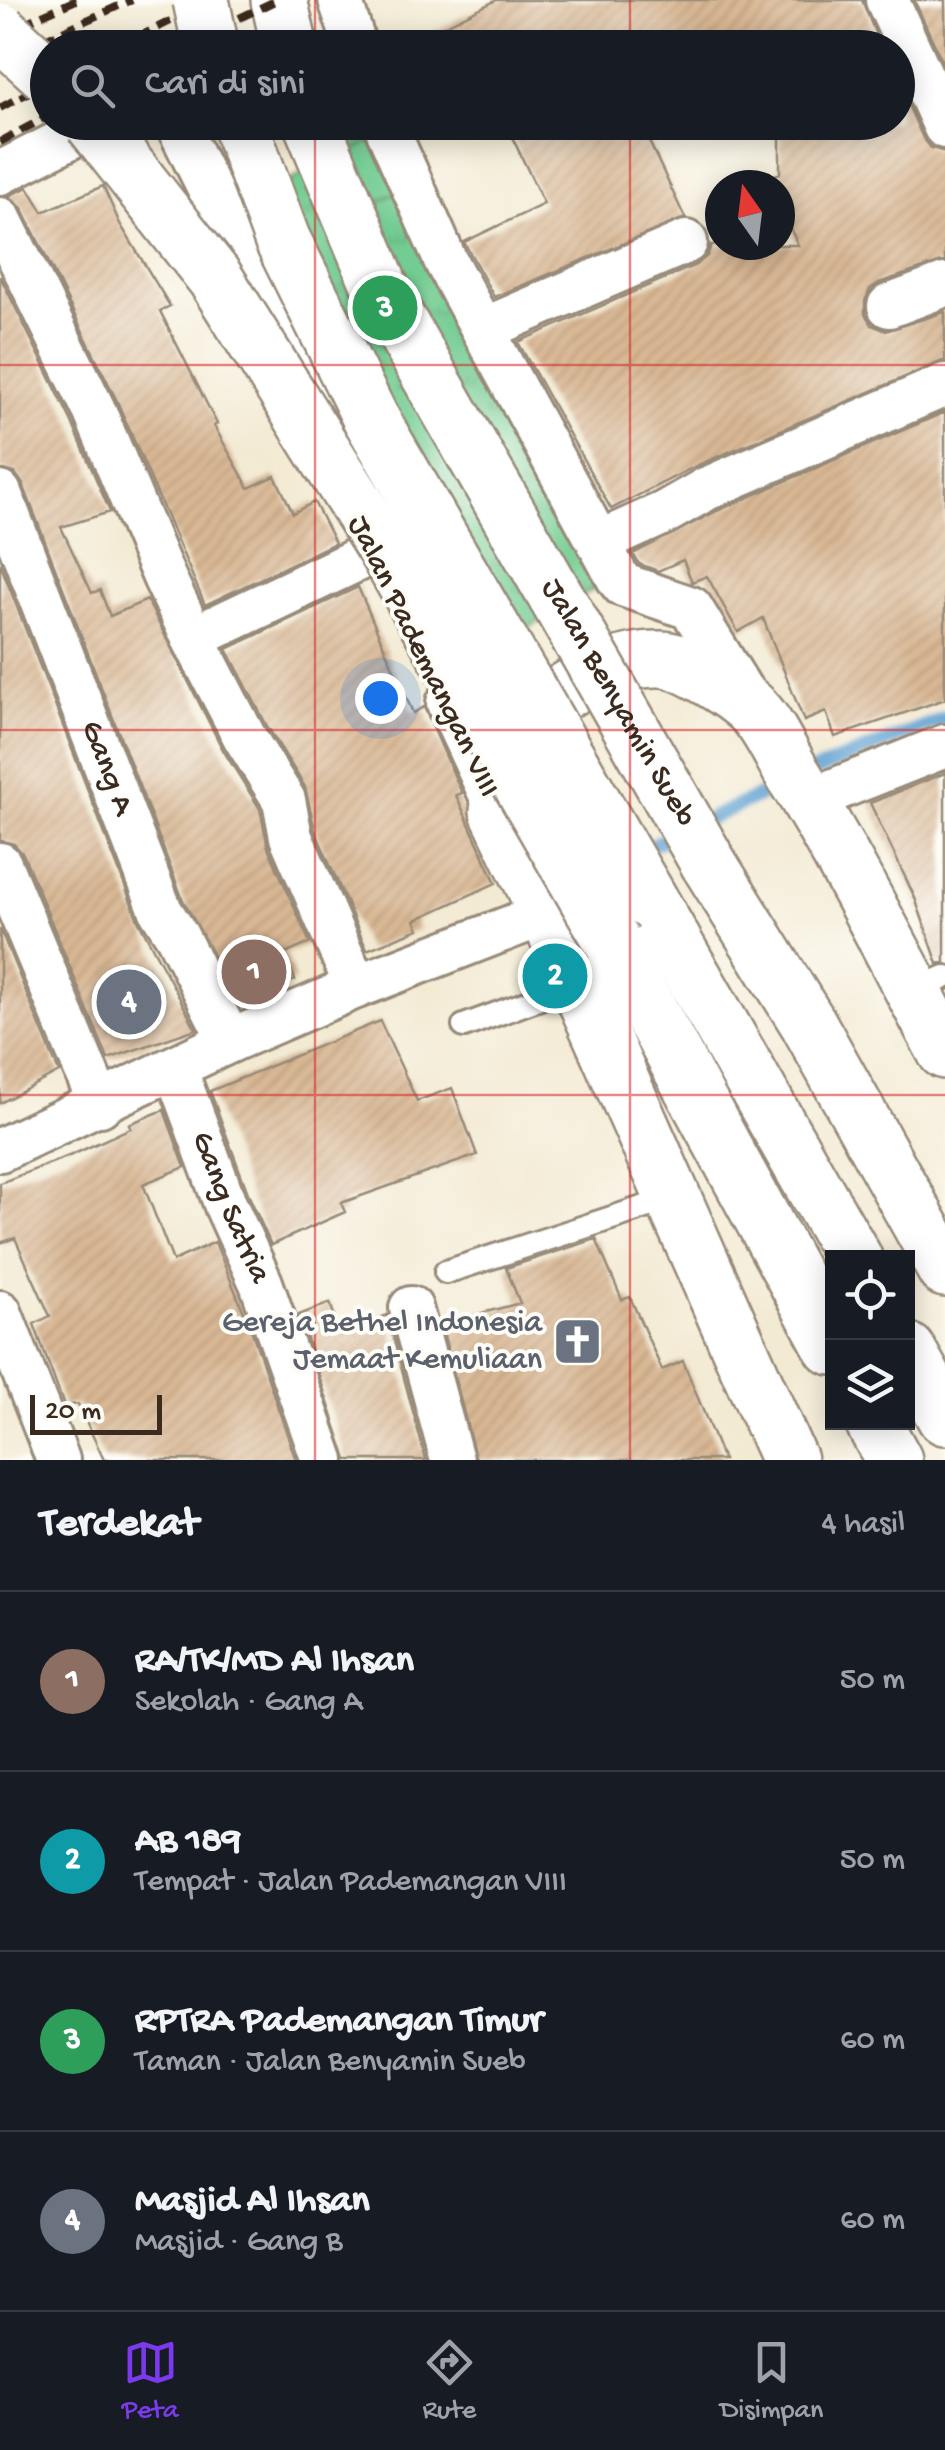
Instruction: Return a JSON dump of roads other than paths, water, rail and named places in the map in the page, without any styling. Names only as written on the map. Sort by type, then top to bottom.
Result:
[{"type":"main road","points":[[201,0],[208,30]]},
{"type":"main road","points":[[279,0],[286,30]]},
{"type":"main road","points":[[0,31],[30,58]]},
{"type":"main road","points":[[110,140],[214,278],[385,549],[613,943],[828,1340]]},
{"type":"main road","points":[[246,140],[282,239],[370,417],[849,1250]]},
{"type":"main road","name":"Jalan Benyamin Sueb","points":[[318,140],[385,298],[709,864],[808,1022],[945,1269]]},
{"type":"main road","name":"Jalan Pademangan VIII","points":[[754,712],[688,666],[666,658],[600,671],[518,723],[498,811],[548,913],[789,1460]]},
{"type":"main road","points":[[754,712],[929,984],[945,1051]]},
{"type":"main road","points":[[915,1363],[945,1417]]},
{"type":"main road","points":[[878,1430],[894,1460]]},
{"type":"street","points":[[340,0],[350,30]]},
{"type":"street","points":[[887,0],[901,30]]},
{"type":"street","points":[[915,61],[945,127]]},
{"type":"street","points":[[0,173],[62,140]]},
{"type":"street","name":"Jalan Pademangan VIII","points":[[185,140],[259,289],[324,403],[350,525],[450,708],[498,811]]},
{"type":"street","points":[[392,140],[446,262],[623,584],[691,608],[754,712]]},
{"type":"street","points":[[0,219],[94,410],[193,638],[284,800],[291,837],[349,971]]},
{"type":"street","points":[[484,328],[686,242]]},
{"type":"street","points":[[889,306],[945,285]]},
{"type":"street","points":[[600,542],[664,513],[706,488],[945,384]]},
{"type":"street","name":"Gang A","points":[[0,493],[161,912],[224,1029]]},
{"type":"street","points":[[193,638],[367,555]]},
{"type":"street","points":[[810,800],[945,746]]},
{"type":"street","points":[[0,864],[94,1090]]},
{"type":"street","points":[[1,1148],[94,1090],[176,1068],[224,1029],[349,971],[548,913]]},
{"type":"street","name":"Gang Satria","points":[[176,1068],[226,1206],[261,1283],[322,1460]]},
{"type":"street","points":[[411,1308],[452,1460]]},
{"type":"street","points":[[0,1312],[58,1460]]},
{"type":"lane","points":[[464,1026],[579,984]]},
{"type":"lane","points":[[446,1272],[673,1198]]},
{"type":"waterway","points":[[807,774],[945,718]]},
{"type":"waterway","points":[[698,824],[787,783]]},
{"type":"waterway","points":[[634,853],[678,833]]},
{"type":"railway","points":[[0,34],[76,0]]},
{"type":"railway","points":[[65,30],[132,0]]},
{"type":"railway","points":[[152,30],[213,0]]},
{"type":"railway","points":[[214,30],[277,0]]},
{"type":"railway","points":[[0,59],[30,46]]},
{"type":"railway","points":[[0,108],[30,92]]},
{"type":"railway","points":[[0,142],[30,126]]},
{"type":"place","name":"RPTRA Pademangan Timur","points":[[385,308]]},
{"type":"place","name":"RA/TK/MD Al Ihsan","points":[[254,972]]},
{"type":"place","name":"AB 189","points":[[555,976]]},
{"type":"place","name":"Masjid Al Ihsan","points":[[129,1002]]},
{"type":"place","name":"Gereja Bethel Indonesia Jemaat Kemuliaan","points":[[577,1342]]}]
